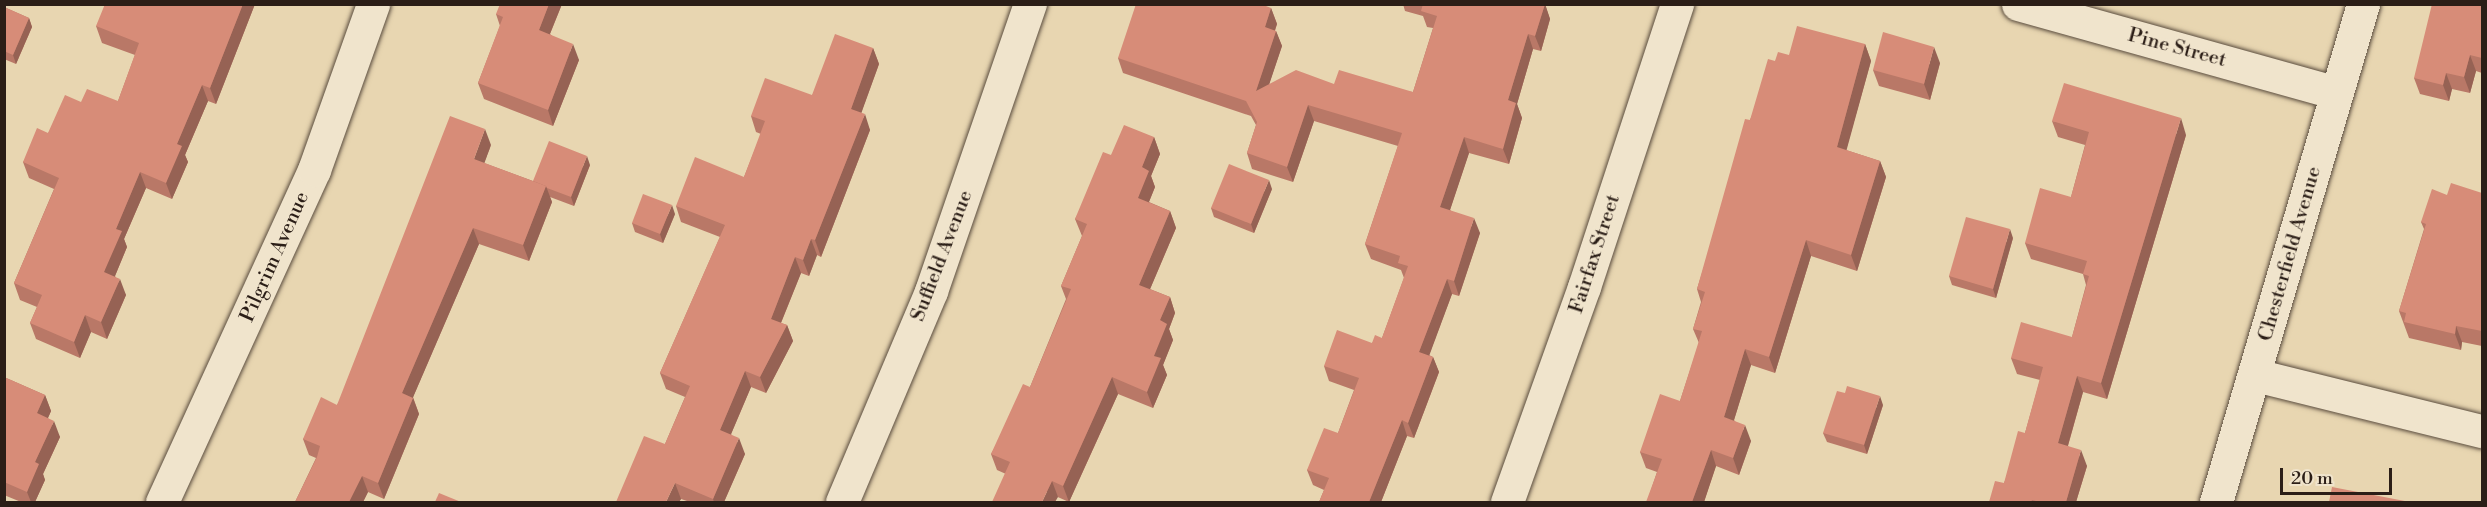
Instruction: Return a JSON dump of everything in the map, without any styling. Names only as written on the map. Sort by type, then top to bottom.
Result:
[{"type":"street","name":"Pilgrim Avenue","points":[[162,502],[314,170],[373,4]]},
{"type":"street","name":"Suffield Avenue","points":[[842,502],[931,291],[1030,4]]},
{"type":"street","name":"Fairfax Street","points":[[1507,502],[1584,287],[1677,4]]},
{"type":"street","name":"Pine Street","points":[[2018,4],[2336,93]]},
{"type":"street","name":"Chesterfield Avenue","points":[[2216,502],[2363,4]]},
{"type":"street","points":[[2255,375],[2482,430]]},
{"type":"building","points":[[105,4],[243,4],[210,88],[202,85],[177,144],[182,146],[166,183],[140,172],[116,229],[122,231],[104,272],[120,279],[101,322],[85,315],[74,342],[30,323],[42,295],[14,283],[59,178],[23,162],[37,128],[48,133],[65,95],[81,102],[87,89],[118,101],[139,43],[96,26]]},
{"type":"building","points":[[500,4],[549,4],[539,30],[573,44],[548,110],[478,83],[503,17],[496,14]]},
{"type":"building","points":[[1136,4],[1261,4],[1271,8],[1265,27],[1276,31],[1256,91],[1296,70],[1334,84],[1339,70],[1413,92],[1437,16],[1421,11],[1423,4],[1545,4],[1535,36],[1528,34],[1508,100],[1516,103],[1503,149],[1464,137],[1440,207],[1474,218],[1454,281],[1447,279],[1419,352],[1433,357],[1408,423],[1402,420],[1369,502],[1319,502],[1329,478],[1307,470],[1324,428],[1338,433],[1359,378],[1324,366],[1337,330],[1372,343],[1375,335],[1382,338],[1408,266],[1398,263],[1400,256],[1365,244],[1402,133],[1308,105],[1287,167],[1247,153],[1257,122],[1246,101],[1118,58]]},
{"type":"building","points":[[2432,4],[2482,4],[2482,58],[2470,55],[2464,77],[2446,73],[2443,85],[2414,78]]},
{"type":"building","points":[[4,7],[29,18],[13,55],[4,51]]},
{"type":"building","points":[[1797,26],[1865,44],[1837,147],[1880,161],[1851,255],[1806,240],[1769,357],[1745,349],[1724,417],[1745,425],[1733,458],[1711,450],[1692,502],[1646,502],[1662,459],[1640,452],[1660,394],[1680,401],[1702,331],[1693,329],[1705,292],[1697,289],[1745,119],[1750,120],[1768,59],[1775,61],[1778,52],[1789,55]]},
{"type":"building","points":[[1883,32],[1934,47],[1924,84],[1873,70]]},
{"type":"building","points":[[835,34],[873,48],[851,109],[865,114],[815,240],[811,239],[803,260],[795,257],[771,319],[787,325],[760,377],[745,371],[720,430],[739,438],[713,499],[675,483],[666,502],[616,502],[644,436],[665,444],[690,386],[660,373],[725,225],[676,206],[695,157],[744,177],[765,121],[751,116],[765,78],[812,95]]},
{"type":"building","points":[[2064,83],[2181,118],[2101,383],[2077,376],[2058,443],[2081,450],[2066,502],[2032,500],[2031,502],[1989,502],[1995,481],[2004,483],[2018,431],[2025,433],[2043,367],[2011,358],[2021,322],[2072,337],[2089,276],[2083,274],[2087,261],[2025,243],[2040,188],[2071,197],[2089,132],[2052,121]]},
{"type":"building","points":[[450,116],[485,129],[474,159],[546,186],[523,245],[473,228],[402,393],[413,398],[378,483],[362,476],[349,502],[295,502],[320,446],[303,439],[321,397],[337,405]]},
{"type":"building","points":[[1124,125],[1154,137],[1142,167],[1149,171],[1138,198],[1170,211],[1139,285],[1170,297],[1160,320],[1167,324],[1154,356],[1161,358],[1147,392],[1112,377],[1063,486],[1052,481],[1042,502],[992,502],[1010,462],[991,454],[1023,384],[1030,387],[1071,289],[1061,286],[1087,224],[1075,219],[1103,152],[1111,155]]},
{"type":"building","points":[[549,141],[587,156],[571,197],[533,181]]},
{"type":"building","points":[[1229,164],[1269,180],[1251,224],[1211,208]]},
{"type":"building","points":[[2451,183],[2482,193],[2482,331],[2456,326],[2455,334],[2404,322],[2406,313],[2399,311],[2426,224],[2421,222],[2432,189],[2447,195]]},
{"type":"building","points":[[643,194],[672,205],[660,234],[632,223]]},
{"type":"building","points":[[1966,217],[2010,229],[1993,289],[1949,276]]},
{"type":"building","points":[[4,377],[45,395],[37,413],[54,421],[35,462],[39,464],[27,492],[4,482]]},
{"type":"building","points":[[1847,386],[1880,396],[1864,445],[1823,433],[1837,391],[1845,393]]},
{"type":"building","points":[[2332,487],[2410,502],[2329,502]]},
{"type":"building","points":[[439,493],[461,502],[435,502]]}]
